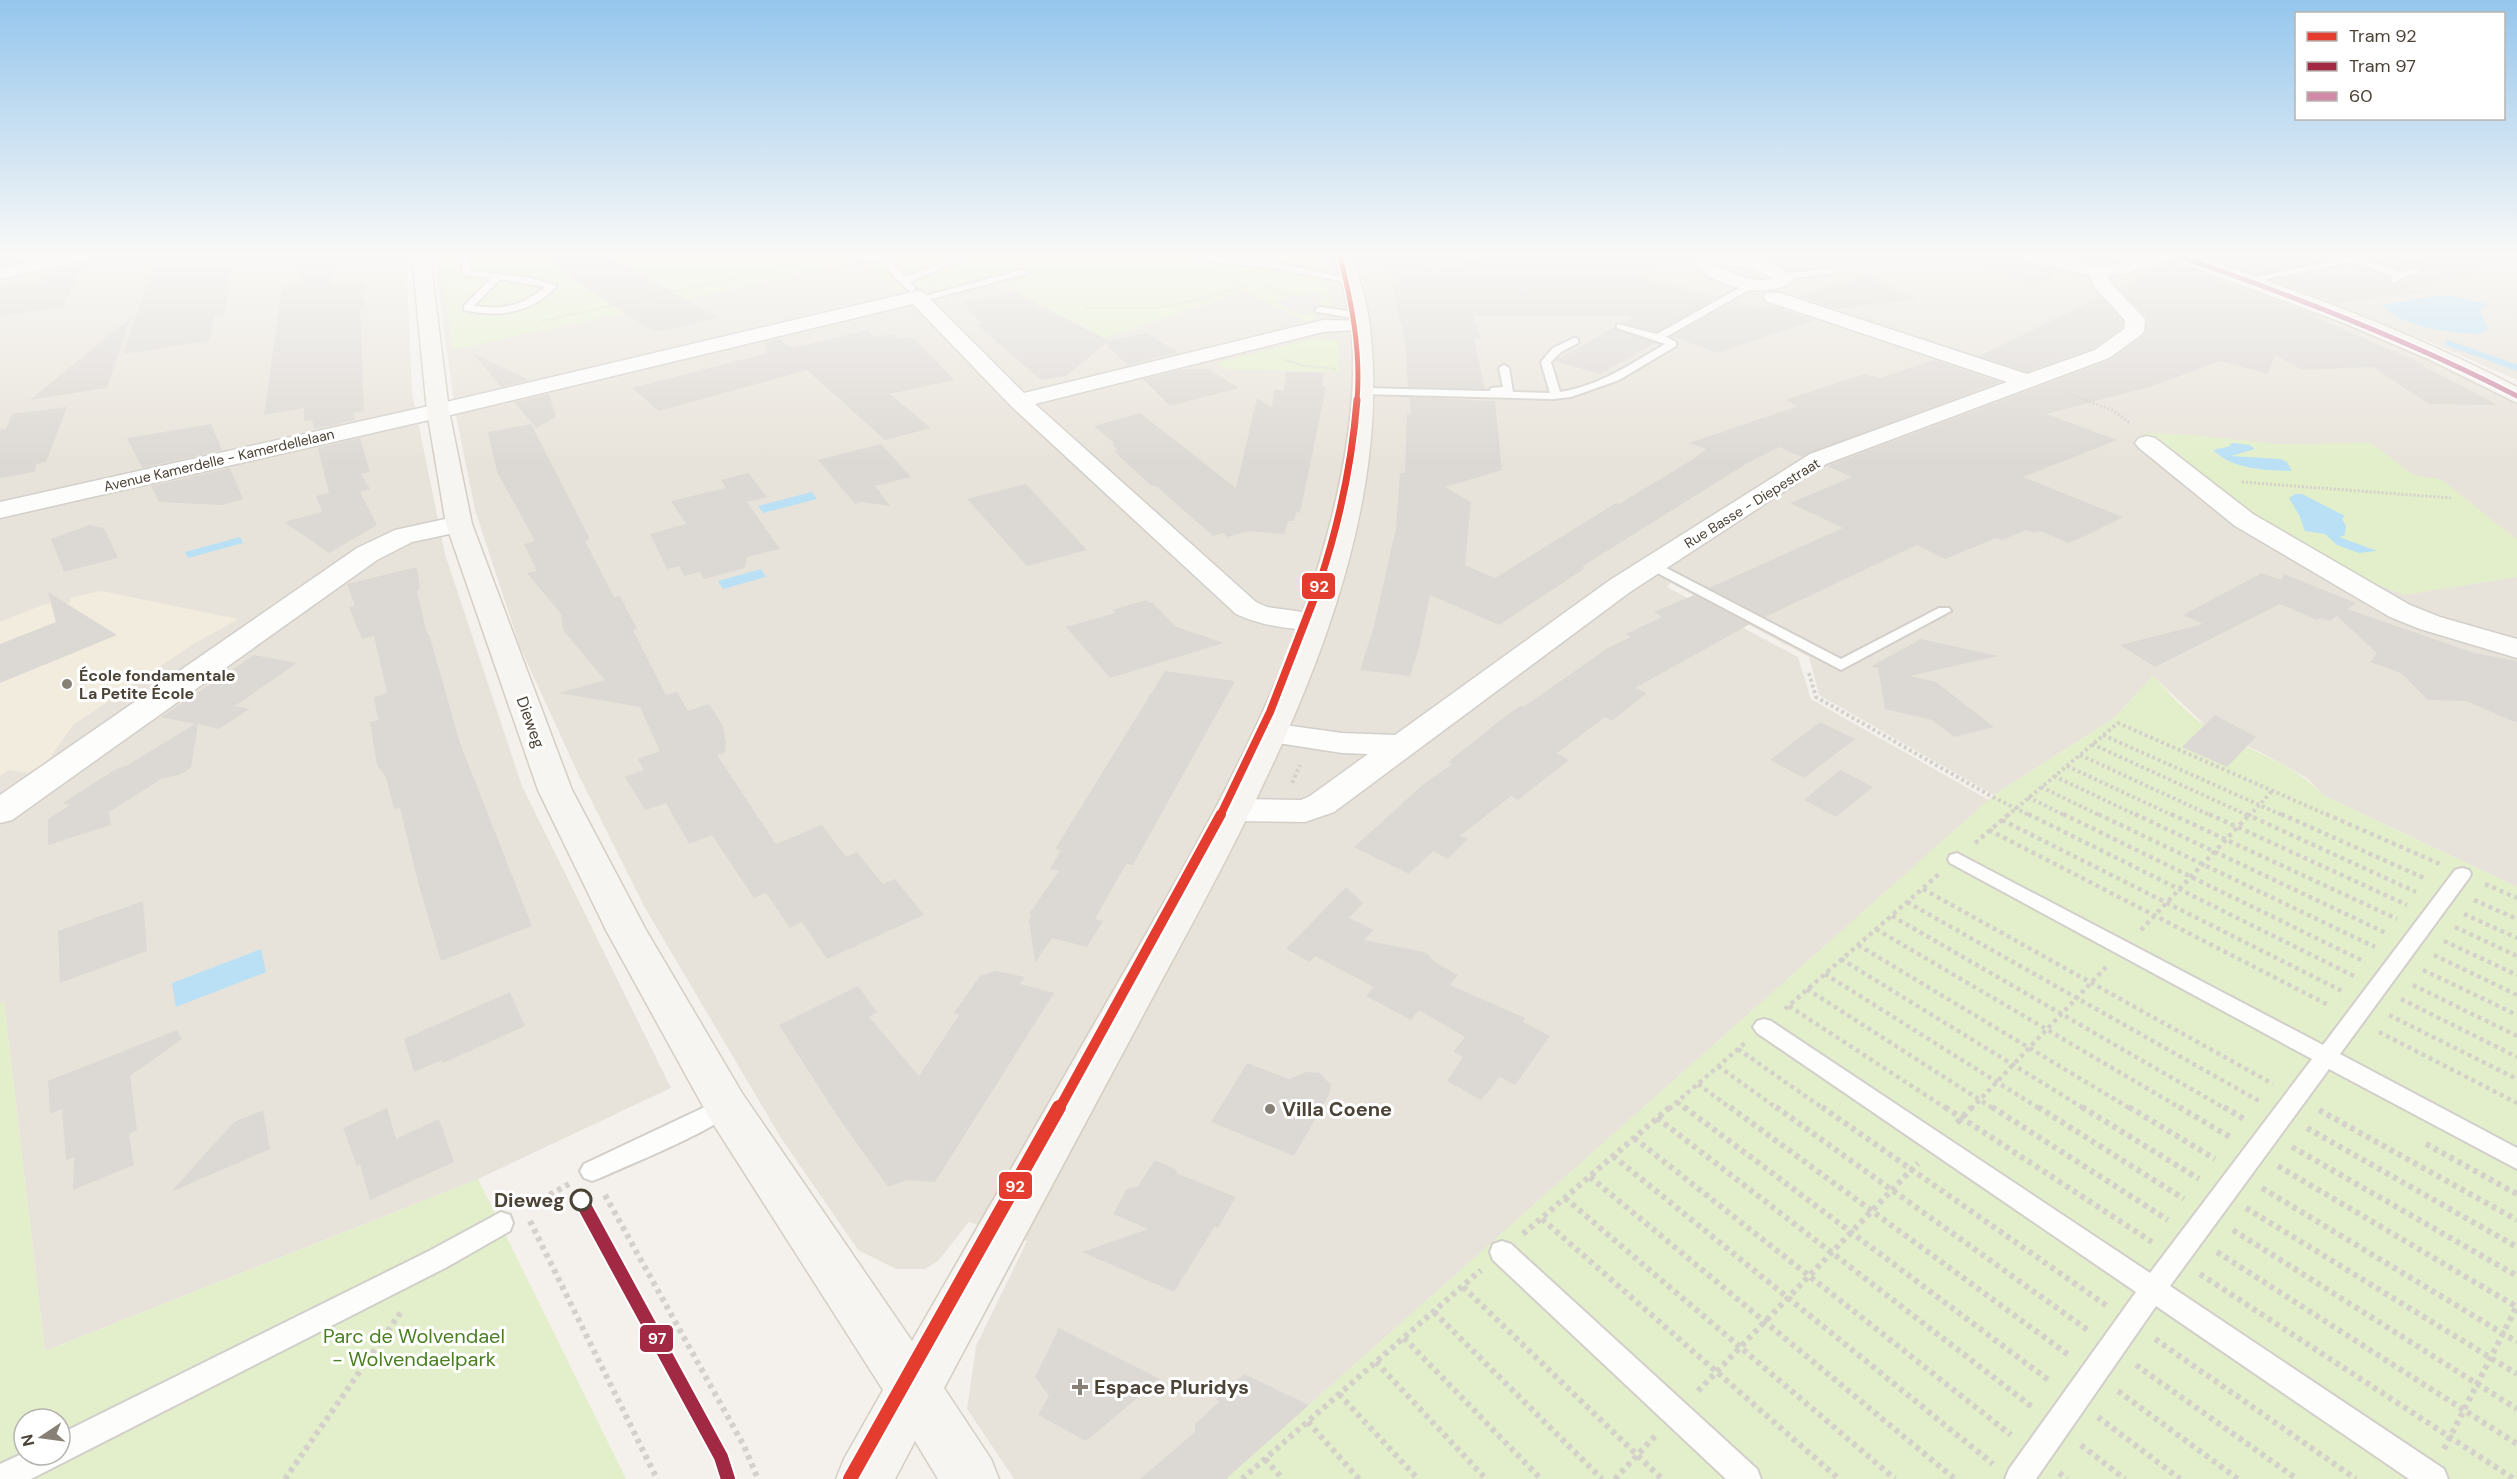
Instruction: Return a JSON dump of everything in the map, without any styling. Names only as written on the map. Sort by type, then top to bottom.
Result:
[{"type":"street","name":"Dieweg","points":[[429,325],[438,411],[459,524],[555,790],[627,932],[726,1106],[971,1479]]},
{"type":"street","name":"Avenue Kamerdelle - Kamerdellelaan","points":[[0,510],[438,411],[781,325]]},
{"type":"street","points":[[945,325],[1019,401],[1246,608],[1261,615],[1314,621]]},
{"type":"street","points":[[1019,401],[1330,325]]},
{"type":"street","points":[[864,1479],[1234,810],[1270,733],[1314,621],[1332,565],[1349,496],[1359,443],[1356,382],[1360,325]]},
{"type":"street","points":[[1865,325],[2029,382]]},
{"type":"street","name":"Rue Basse - Diepestraat","points":[[1234,810],[1305,811],[1322,804],[1620,586],[1818,459],[2102,354],[2134,331],[2134,325]]},
{"type":"street","points":[[2365,325],[2406,342],[2517,396]]},
{"type":"street","points":[[2147,443],[2244,520],[2400,611],[2430,623],[2517,649]]},
{"type":"street","points":[[0,812],[367,554],[404,536],[459,524]]},
{"type":"street","points":[[1270,733],[1342,743],[1401,745]]},
{"type":"lane","points":[[1658,337],[1679,325]]},
{"type":"lane","points":[[1356,382],[1556,395],[1580,393],[1611,382],[1672,344],[1658,337],[1620,326]]},
{"type":"lane","points":[[1556,395],[1546,362],[1557,350],[1574,341]]},
{"type":"lane","points":[[1356,382],[1509,390],[1504,368]]},
{"type":"lane","points":[[1653,565],[1842,665],[1944,611]]},
{"type":"lane","points":[[1957,859],[2517,1159]]},
{"type":"lane","points":[[2011,1475],[2036,1455],[2153,1289],[2409,945]]},
{"type":"lane","points":[[1764,1027],[2432,1478]]},
{"type":"lane","points":[[592,1171],[690,1126],[726,1106]]},
{"type":"lane","points":[[72,1443],[438,1259],[501,1223]]},
{"type":"lane","points":[[1502,1252],[1747,1479]]},
{"type":"lane","points":[[1,1479],[25,1467]]},
{"type":"path","points":[[1254,343],[1290,362],[1356,382]]},
{"type":"path","points":[[2029,382],[2078,396],[2112,410],[2123,417],[2136,434],[2147,443]]},
{"type":"path","points":[[2200,486],[2220,481],[2266,483],[2451,498]]},
{"type":"path","points":[[1807,667],[1816,697],[2016,808],[2409,945],[2517,938]]},
{"type":"path","points":[[1764,1027],[1989,830],[2118,723],[2409,945],[2517,1036]]},
{"type":"path","points":[[2103,735],[2409,945],[2517,1057]]},
{"type":"path","points":[[2092,744],[2517,1015]]},
{"type":"path","points":[[2080,755],[2409,945],[2517,1079]]},
{"type":"path","points":[[1287,794],[1302,761]]},
{"type":"path","points":[[2067,766],[2409,945],[2517,1103]]},
{"type":"path","points":[[2054,776],[2517,995]]},
{"type":"path","points":[[2040,787],[2409,945],[2517,898]]},
{"type":"path","points":[[2028,797],[2409,945],[2517,919]]},
{"type":"path","points":[[2002,820],[2409,945],[2517,956]]},
{"type":"path","points":[[1989,830],[2517,975]]},
{"type":"path","points":[[1923,889],[2282,1115],[2517,1276]]},
{"type":"path","points":[[1907,902],[2517,1247]]},
{"type":"path","points":[[1892,915],[2282,1115],[2517,1220]]},
{"type":"path","points":[[1876,929],[2517,1306],[2463,1410],[2432,1478]]},
{"type":"path","points":[[1858,945],[2517,1342]]},
{"type":"path","points":[[1841,959],[2517,1374]]},
{"type":"path","points":[[1826,974],[2517,1409]]},
{"type":"path","points":[[1807,989],[2517,1444]]},
{"type":"path","points":[[1738,1049],[2356,1479]]},
{"type":"path","points":[[1718,1066],[2297,1479]]},
{"type":"path","points":[[1698,1084],[2238,1479]]},
{"type":"path","points":[[1677,1102],[2180,1479]]},
{"type":"path","points":[[1658,1118],[2125,1479]]},
{"type":"path","points":[[1634,1138],[2067,1479]]},
{"type":"path","points":[[1614,1156],[2011,1475]]},
{"type":"path","points":[[501,1223],[592,1171]]},
{"type":"path","points":[[1590,1177],[1955,1479]]},
{"type":"path","points":[[603,1192],[744,1446],[758,1479]]},
{"type":"path","points":[[1565,1198],[1895,1479]]},
{"type":"path","points":[[1542,1218],[1839,1479]]},
{"type":"path","points":[[530,1220],[657,1479]]},
{"type":"path","points":[[285,1479],[438,1259]]},
{"type":"path","points":[[1463,1287],[1662,1479]]},
{"type":"path","points":[[1434,1312],[1602,1479]]},
{"type":"path","points":[[1404,1338],[1541,1479]]},
{"type":"path","points":[[1376,1362],[1486,1479]]},
{"type":"path","points":[[1339,1394],[1418,1479]]},
{"type":"path","points":[[1308,1422],[1359,1479]]},
{"type":"path","points":[[1265,1459],[1283,1479]]},
{"type":"shaded area","points":[[0,325],[409,325],[412,392],[445,554],[522,786],[671,1088],[478,1179],[45,1351],[4,1003],[0,1004]]},
{"type":"shaded area","points":[[443,325],[2349,325],[2399,345],[2517,403],[2517,887],[2323,795],[2307,778],[2264,754],[2207,727],[2153,676],[2114,718],[1994,795],[1819,695],[1809,657],[1671,583],[1667,587],[1798,657],[1811,699],[1989,800],[1226,1479],[1014,1479],[967,1409],[976,1346],[1027,1241],[969,1222],[938,1261],[925,1269],[896,1269],[858,1250],[781,1138],[645,908],[580,778],[520,647],[475,510],[455,411]]},
{"type":"shaded area","points":[[2382,325],[2517,325],[2517,380],[2427,341]]},
{"type":"shaded area","name":"École fondamentale La Petite École","points":[[101,591],[238,619],[195,643],[73,725],[48,761],[28,773],[9,770],[0,776],[0,622],[45,604],[51,603],[53,607],[71,602],[70,598]]},
{"type":"green space","points":[[450,325],[568,325],[453,350]]},
{"type":"green space","points":[[1081,325],[1144,325],[1106,338]]},
{"type":"green space","points":[[1318,337],[1339,342],[1339,372],[1226,369],[1217,363]]},
{"type":"green space","points":[[2143,433],[2194,435],[2276,444],[2371,443],[2414,475],[2442,480],[2517,540],[2517,577],[2404,595],[2328,564],[2196,477]]},
{"type":"green space","points":[[2153,676],[2200,722],[2282,764],[2297,773],[2323,795],[2517,887],[2517,1479],[1226,1479],[1994,795],[2114,718]]},
{"type":"green space","name":"Parc de Wolvendael - Wolvendaelpark","points":[[4,1002],[45,1351],[478,1179],[626,1479],[0,1479],[0,1004]]},
{"type":"water","points":[[2419,325],[2487,325],[2488,328],[2485,332],[2477,334]]},
{"type":"water","points":[[2229,444],[2250,445],[2255,449],[2231,456],[2280,459],[2287,462],[2292,471],[2250,468],[2230,462],[2213,450],[2231,446]]},
{"type":"water","points":[[812,492],[817,499],[763,513],[758,506]]},
{"type":"water","points":[[2295,494],[2302,494],[2345,516],[2342,519],[2346,526],[2345,535],[2339,537],[2377,551],[2359,553],[2337,545],[2325,534],[2305,531],[2289,498]]},
{"type":"water","points":[[240,537],[243,543],[188,558],[185,552]]},
{"type":"water","points":[[761,569],[766,577],[723,589],[718,581]]},
{"type":"water","points":[[261,949],[266,972],[176,1007],[172,983]]},
{"type":"building","points":[[121,325],[128,325],[107,388],[30,400]]},
{"type":"building","points":[[133,325],[212,325],[209,341],[123,354]]},
{"type":"building","points":[[277,325],[361,325],[364,411],[353,413],[355,420],[314,429],[312,420],[304,421],[304,408],[264,415]]},
{"type":"building","points":[[643,325],[686,325],[654,332]]},
{"type":"building","points":[[977,325],[1078,325],[1109,341],[1146,333],[1178,352],[1128,365],[1105,344],[1066,376],[1041,380]]},
{"type":"building","points":[[1401,325],[1476,325],[1481,340],[1474,338],[1485,389],[1408,387],[1405,340]]},
{"type":"building","points":[[1630,325],[1669,325],[1657,332]]},
{"type":"building","points":[[1691,325],[1800,325],[1717,353],[1672,336]]},
{"type":"building","points":[[2043,325],[2122,325],[2122,328],[2094,348],[2027,372],[1979,356]]},
{"type":"building","points":[[2146,325],[2334,325],[2426,365],[2421,365],[2498,405],[2429,404],[2372,367],[2302,370],[2275,355],[2268,374],[2220,361],[2153,386],[2046,414],[2117,440],[2023,477],[2123,517],[2087,535],[2068,543],[2040,531],[2034,533],[2026,530],[2002,540],[1996,538],[1945,559],[1917,545],[1765,617],[1709,588],[1843,528],[1790,503],[1852,477],[1827,466],[2110,360],[2142,337]]},
{"type":"building","points":[[1615,327],[1616,330],[1655,343],[1600,374],[1555,361]]},
{"type":"building","points":[[868,330],[874,337],[893,334],[899,340],[912,337],[955,380],[890,394],[931,428],[885,440],[807,370],[659,411],[632,388],[768,353],[765,342],[778,339],[792,348]]},
{"type":"building","points":[[474,354],[529,380],[501,387]]},
{"type":"building","points":[[1934,360],[2000,382],[1802,457],[1779,447],[1746,464],[1583,566],[1584,569],[1499,625],[1430,595],[1419,648],[1410,676],[1360,670],[1374,626],[1396,528],[1400,473],[1405,473],[1407,414],[1411,414],[1409,397],[1495,401],[1502,470],[1445,487],[1471,502],[1465,565],[1495,578],[1616,503],[1619,504],[1692,460],[1706,449],[1689,443],[1798,406],[1785,400],[1864,374],[1880,378]]},
{"type":"building","points":[[1186,369],[1208,369],[1239,388],[1170,406],[1143,379]]},
{"type":"building","points":[[1286,372],[1324,373],[1322,387],[1326,387],[1300,513],[1296,512],[1294,521],[1288,521],[1284,534],[1249,531],[1227,537],[1223,533],[1213,536],[1156,486],[1150,485],[1114,451],[1118,450],[1112,445],[1114,443],[1094,426],[1140,413],[1236,488],[1257,398],[1272,407],[1274,390],[1284,390]]},
{"type":"building","points":[[549,394],[556,417],[536,428],[514,402]]},
{"type":"building","points":[[67,407],[46,462],[37,464],[34,472],[0,478],[0,430],[6,429],[12,414]]},
{"type":"building","points":[[211,424],[222,450],[142,468],[127,438]]},
{"type":"building","points":[[531,424],[590,539],[585,541],[614,597],[620,596],[637,629],[633,630],[666,695],[677,692],[688,711],[709,704],[723,726],[726,742],[725,753],[717,755],[776,844],[822,825],[846,857],[857,852],[883,884],[895,879],[924,915],[827,959],[802,922],[790,928],[766,893],[754,898],[712,835],[689,844],[666,803],[645,810],[625,777],[644,770],[638,759],[660,751],[640,707],[559,693],[605,680],[563,630],[561,614],[527,573],[537,571],[524,544],[535,541],[497,472],[488,432]]},
{"type":"building","points":[[360,438],[370,472],[361,474],[370,489],[360,492],[377,525],[329,553],[284,522],[322,512],[316,496],[329,493],[318,448]]},
{"type":"building","points":[[881,444],[911,477],[875,486],[890,506],[861,502],[855,504],[818,460]]},
{"type":"building","points":[[230,468],[243,499],[222,505],[159,502],[151,486]]},
{"type":"building","points":[[748,473],[767,497],[747,502],[780,549],[747,557],[745,568],[704,579],[700,572],[684,576],[679,566],[667,569],[650,534],[686,524],[671,501],[726,488],[721,480]]},
{"type":"building","points":[[1026,484],[1087,550],[1027,566],[967,499]]},
{"type":"building","points":[[89,525],[104,528],[118,558],[64,572],[51,539]]},
{"type":"building","points":[[417,567],[420,588],[417,591],[427,634],[429,634],[460,743],[532,926],[441,961],[419,886],[400,808],[394,809],[386,777],[377,765],[370,722],[378,720],[374,697],[387,693],[374,636],[362,639],[349,607],[355,606],[347,584]]},
{"type":"building","points":[[2262,573],[2281,580],[2284,574],[2356,603],[2347,609],[2474,653],[2517,661],[2517,723],[2466,701],[2428,700],[2401,673],[2370,662],[2377,653],[2337,616],[2330,621],[2321,618],[2317,620],[2280,604],[2155,667],[2120,645],[2203,624],[2183,615]]},
{"type":"building","points":[[48,592],[117,635],[0,683],[0,644],[56,622]]},
{"type":"building","points":[[1694,595],[1750,624],[1635,688],[1647,693],[1612,721],[1605,717],[1557,753],[1569,760],[1518,800],[1511,796],[1460,836],[1468,839],[1448,859],[1433,851],[1409,874],[1354,847],[1425,783],[1452,764],[1448,762],[1507,715],[1520,706],[1525,706],[1608,648],[1631,637],[1626,634],[1662,617],[1654,612]]},
{"type":"building","points":[[1146,600],[1153,603],[1176,627],[1224,643],[1110,678],[1066,627],[1115,613],[1112,610]]},
{"type":"building","points":[[1921,639],[1998,656],[1910,676],[1936,682],[1994,727],[1954,737],[1932,720],[1885,709],[1878,668],[1870,667]]},
{"type":"building","points":[[254,655],[297,663],[235,706],[250,709],[219,729],[198,724],[191,768],[179,775],[163,778],[109,812],[111,825],[48,845],[48,819],[70,805],[63,803],[116,769],[126,766],[195,724],[161,717]]},
{"type":"building","points":[[1165,671],[1235,681],[1133,865],[1126,864],[1095,919],[1103,921],[1087,947],[1052,938],[1035,963],[1029,920],[1031,915],[1029,914],[1059,871],[1050,869],[1061,850],[1055,849]]},
{"type":"building","points":[[2215,715],[2256,737],[2227,767],[2182,747]]},
{"type":"building","points":[[1820,722],[1855,739],[1804,778],[1770,760]]},
{"type":"building","points":[[1840,770],[1873,787],[1836,817],[1804,800]]},
{"type":"building","points":[[1346,887],[1363,903],[1349,918],[1374,930],[1364,940],[1424,952],[1433,961],[1458,975],[1450,985],[1525,1018],[1523,1022],[1550,1036],[1515,1085],[1500,1077],[1481,1100],[1447,1081],[1463,1057],[1453,1052],[1465,1037],[1419,1010],[1411,1020],[1366,996],[1374,987],[1315,956],[1310,962],[1286,949]]},
{"type":"building","points":[[143,901],[147,951],[60,983],[58,931]]},
{"type":"building","points":[[995,971],[1025,977],[1020,984],[1054,993],[935,1182],[907,1180],[888,1187],[836,1114],[779,1025],[858,986],[877,1012],[869,1017],[919,1076],[959,1015],[954,1013],[980,976]]},
{"type":"building","points":[[510,992],[525,1026],[443,1063],[442,1060],[414,1072],[404,1039]]},
{"type":"building","points":[[177,1030],[182,1039],[130,1076],[137,1130],[129,1134],[134,1165],[73,1190],[74,1157],[66,1161],[62,1109],[50,1114],[48,1081]]},
{"type":"building","name":"Villa Coene","points":[[1247,1063],[1289,1079],[1306,1072],[1320,1073],[1331,1085],[1329,1095],[1294,1156],[1211,1122]]},
{"type":"building","points":[[387,1108],[396,1139],[439,1119],[454,1162],[370,1200],[360,1164],[357,1166],[343,1128]]},
{"type":"building","points":[[263,1110],[270,1149],[171,1192],[234,1122]]},
{"type":"building","points":[[1155,1160],[1177,1170],[1176,1173],[1236,1197],[1218,1228],[1215,1226],[1174,1292],[1082,1252],[1148,1229],[1113,1214],[1127,1189],[1138,1186]]},
{"type":"building","points":[[1059,1328],[1160,1379],[1086,1441],[1038,1415],[1049,1396],[1035,1377]]},
{"type":"building","points":[[1244,1374],[1309,1405],[1226,1479],[1140,1479],[1195,1432],[1195,1424],[1219,1402],[1216,1399]]},
{"type":"waterway","points":[[2448,343],[2517,368]]},
{"type":"tram line","name":"92","points":[[850,1479],[1185,882],[1270,712],[1316,594],[1344,497],[1358,396],[1355,325]]},
{"type":"tram line","name":"97","points":[[581,1200],[721,1457],[728,1479]]},
{"type":"transit line","name":"60","points":[[2364,325],[2434,355],[2517,396]]},
{"type":"place","name":"École fondamentale La Petite École","points":[[67,684]]},
{"type":"place","name":"Villa Coene","points":[[1270,1109]]},
{"type":"place","name":"Dieweg","points":[[581,1200]]},
{"type":"place","name":"Espace Pluridys","points":[[1080,1387]]}]
